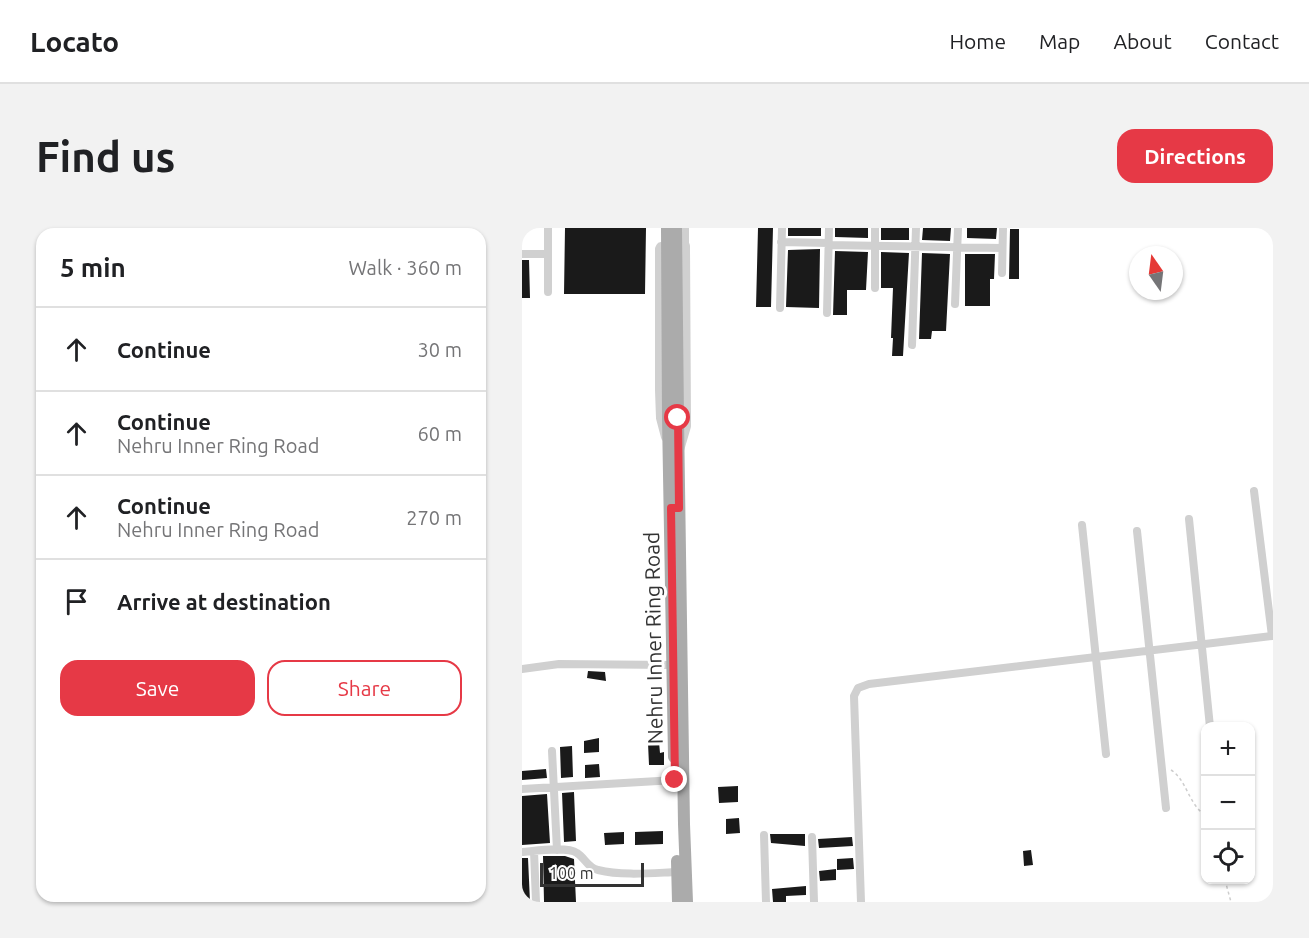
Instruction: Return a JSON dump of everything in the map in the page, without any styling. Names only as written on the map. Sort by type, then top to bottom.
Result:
[{"type":"main road","points":[[667,228],[673,418]]},
{"type":"main road","points":[[673,418],[676,228]]},
{"type":"main road","name":"Nehru Inner Ring Road","points":[[673,418],[687,902]]},
{"type":"main road","name":"Nehru Inner Ring Road","points":[[675,508],[673,664],[678,902]]},
{"type":"street","points":[[548,228],[548,292]]},
{"type":"street","points":[[674,448],[686,426],[685,228]]},
{"type":"street","points":[[780,308],[782,228]]},
{"type":"street","points":[[827,313],[829,228]]},
{"type":"street","points":[[874,288],[875,228]]},
{"type":"street","points":[[912,345],[916,228]]},
{"type":"street","points":[[955,304],[958,228]]},
{"type":"street","points":[[1002,273],[1003,228]]},
{"type":"street","points":[[781,242],[1002,248]]},
{"type":"street","points":[[674,448],[661,418],[660,249],[685,246]]},
{"type":"street","points":[[522,254],[548,254]]},
{"type":"street","points":[[861,902],[854,696],[858,688],[869,684],[1272,636],[1254,491]]},
{"type":"street","points":[[1189,519],[1210,722]]},
{"type":"street","points":[[1082,525],[1106,754]]},
{"type":"street","points":[[1137,531],[1166,808]]},
{"type":"street","points":[[522,669],[559,664],[673,664]]},
{"type":"street","points":[[552,751],[557,850]]},
{"type":"street","points":[[522,789],[675,780]]},
{"type":"street","points":[[764,835],[766,902]]},
{"type":"street","points":[[812,837],[814,902]]},
{"type":"street","points":[[522,852],[571,849],[592,868],[600,871],[677,872]]},
{"type":"street","points":[[534,851],[536,902]]},
{"type":"path","points":[[1162,768],[1176,773],[1194,805],[1201,811]]},
{"type":"path","points":[[1226,884],[1231,902]]},
{"type":"building","points":[[565,228],[646,228],[645,294],[564,294]]},
{"type":"building","points":[[758,228],[773,228],[771,307],[756,307]]},
{"type":"building","points":[[788,228],[821,228],[821,236],[788,236]]},
{"type":"building","points":[[835,228],[868,228],[868,238],[835,237]]},
{"type":"building","points":[[881,228],[909,228],[909,240],[881,240]]},
{"type":"building","points":[[923,228],[951,228],[950,241],[922,240]]},
{"type":"building","points":[[967,228],[997,228],[996,239],[967,238]]},
{"type":"building","points":[[1010,229],[1019,229],[1019,279],[1009,279]]},
{"type":"building","points":[[820,249],[819,308],[786,307],[788,250]]},
{"type":"building","points":[[835,251],[868,252],[866,290],[847,290],[847,315],[833,315]]},
{"type":"building","points":[[881,252],[909,253],[903,356],[892,356],[893,288],[881,288]]},
{"type":"building","points":[[922,253],[950,254],[946,331],[932,331],[931,339],[919,339]]},
{"type":"building","points":[[965,254],[995,254],[994,279],[990,279],[990,306],[965,306]]},
{"type":"building","points":[[522,260],[529,260],[530,298],[522,298]]},
{"type":"building","points":[[588,671],[605,672],[606,681],[587,678]]},
{"type":"building","points":[[599,738],[599,752],[584,753],[584,741]]},
{"type":"building","points":[[659,742],[660,753],[664,752],[664,765],[649,765],[648,743]]},
{"type":"building","points":[[572,746],[573,777],[561,778],[560,747]]},
{"type":"building","points":[[599,764],[600,777],[585,778],[585,765]]},
{"type":"building","points":[[546,769],[547,778],[522,780],[522,771]]},
{"type":"building","points":[[738,786],[738,802],[719,803],[718,787]]},
{"type":"building","points":[[574,792],[576,841],[564,842],[562,793]]},
{"type":"building","points":[[547,794],[550,843],[522,845],[522,796]]},
{"type":"building","points":[[739,818],[740,833],[726,834],[726,819]]},
{"type":"building","points":[[663,831],[663,844],[635,845],[635,832]]},
{"type":"building","points":[[624,832],[624,844],[605,845],[604,833]]},
{"type":"building","points":[[770,834],[805,834],[805,846],[771,843]]},
{"type":"building","points":[[852,837],[853,846],[819,848],[818,839]]},
{"type":"building","points":[[1031,850],[1033,865],[1024,866],[1023,851]]},
{"type":"building","points":[[543,856],[565,856],[574,859],[576,902],[544,902]]},
{"type":"building","points":[[522,858],[528,858],[530,902],[522,902]]},
{"type":"building","points":[[853,858],[854,869],[837,870],[837,859]]},
{"type":"building","points":[[836,869],[836,880],[820,881],[819,871]]},
{"type":"building","points":[[806,886],[806,895],[786,896],[786,902],[773,902],[772,889]]},
{"type":"route","points":[[675,780],[671,508],[679,508],[678,418]]}]
